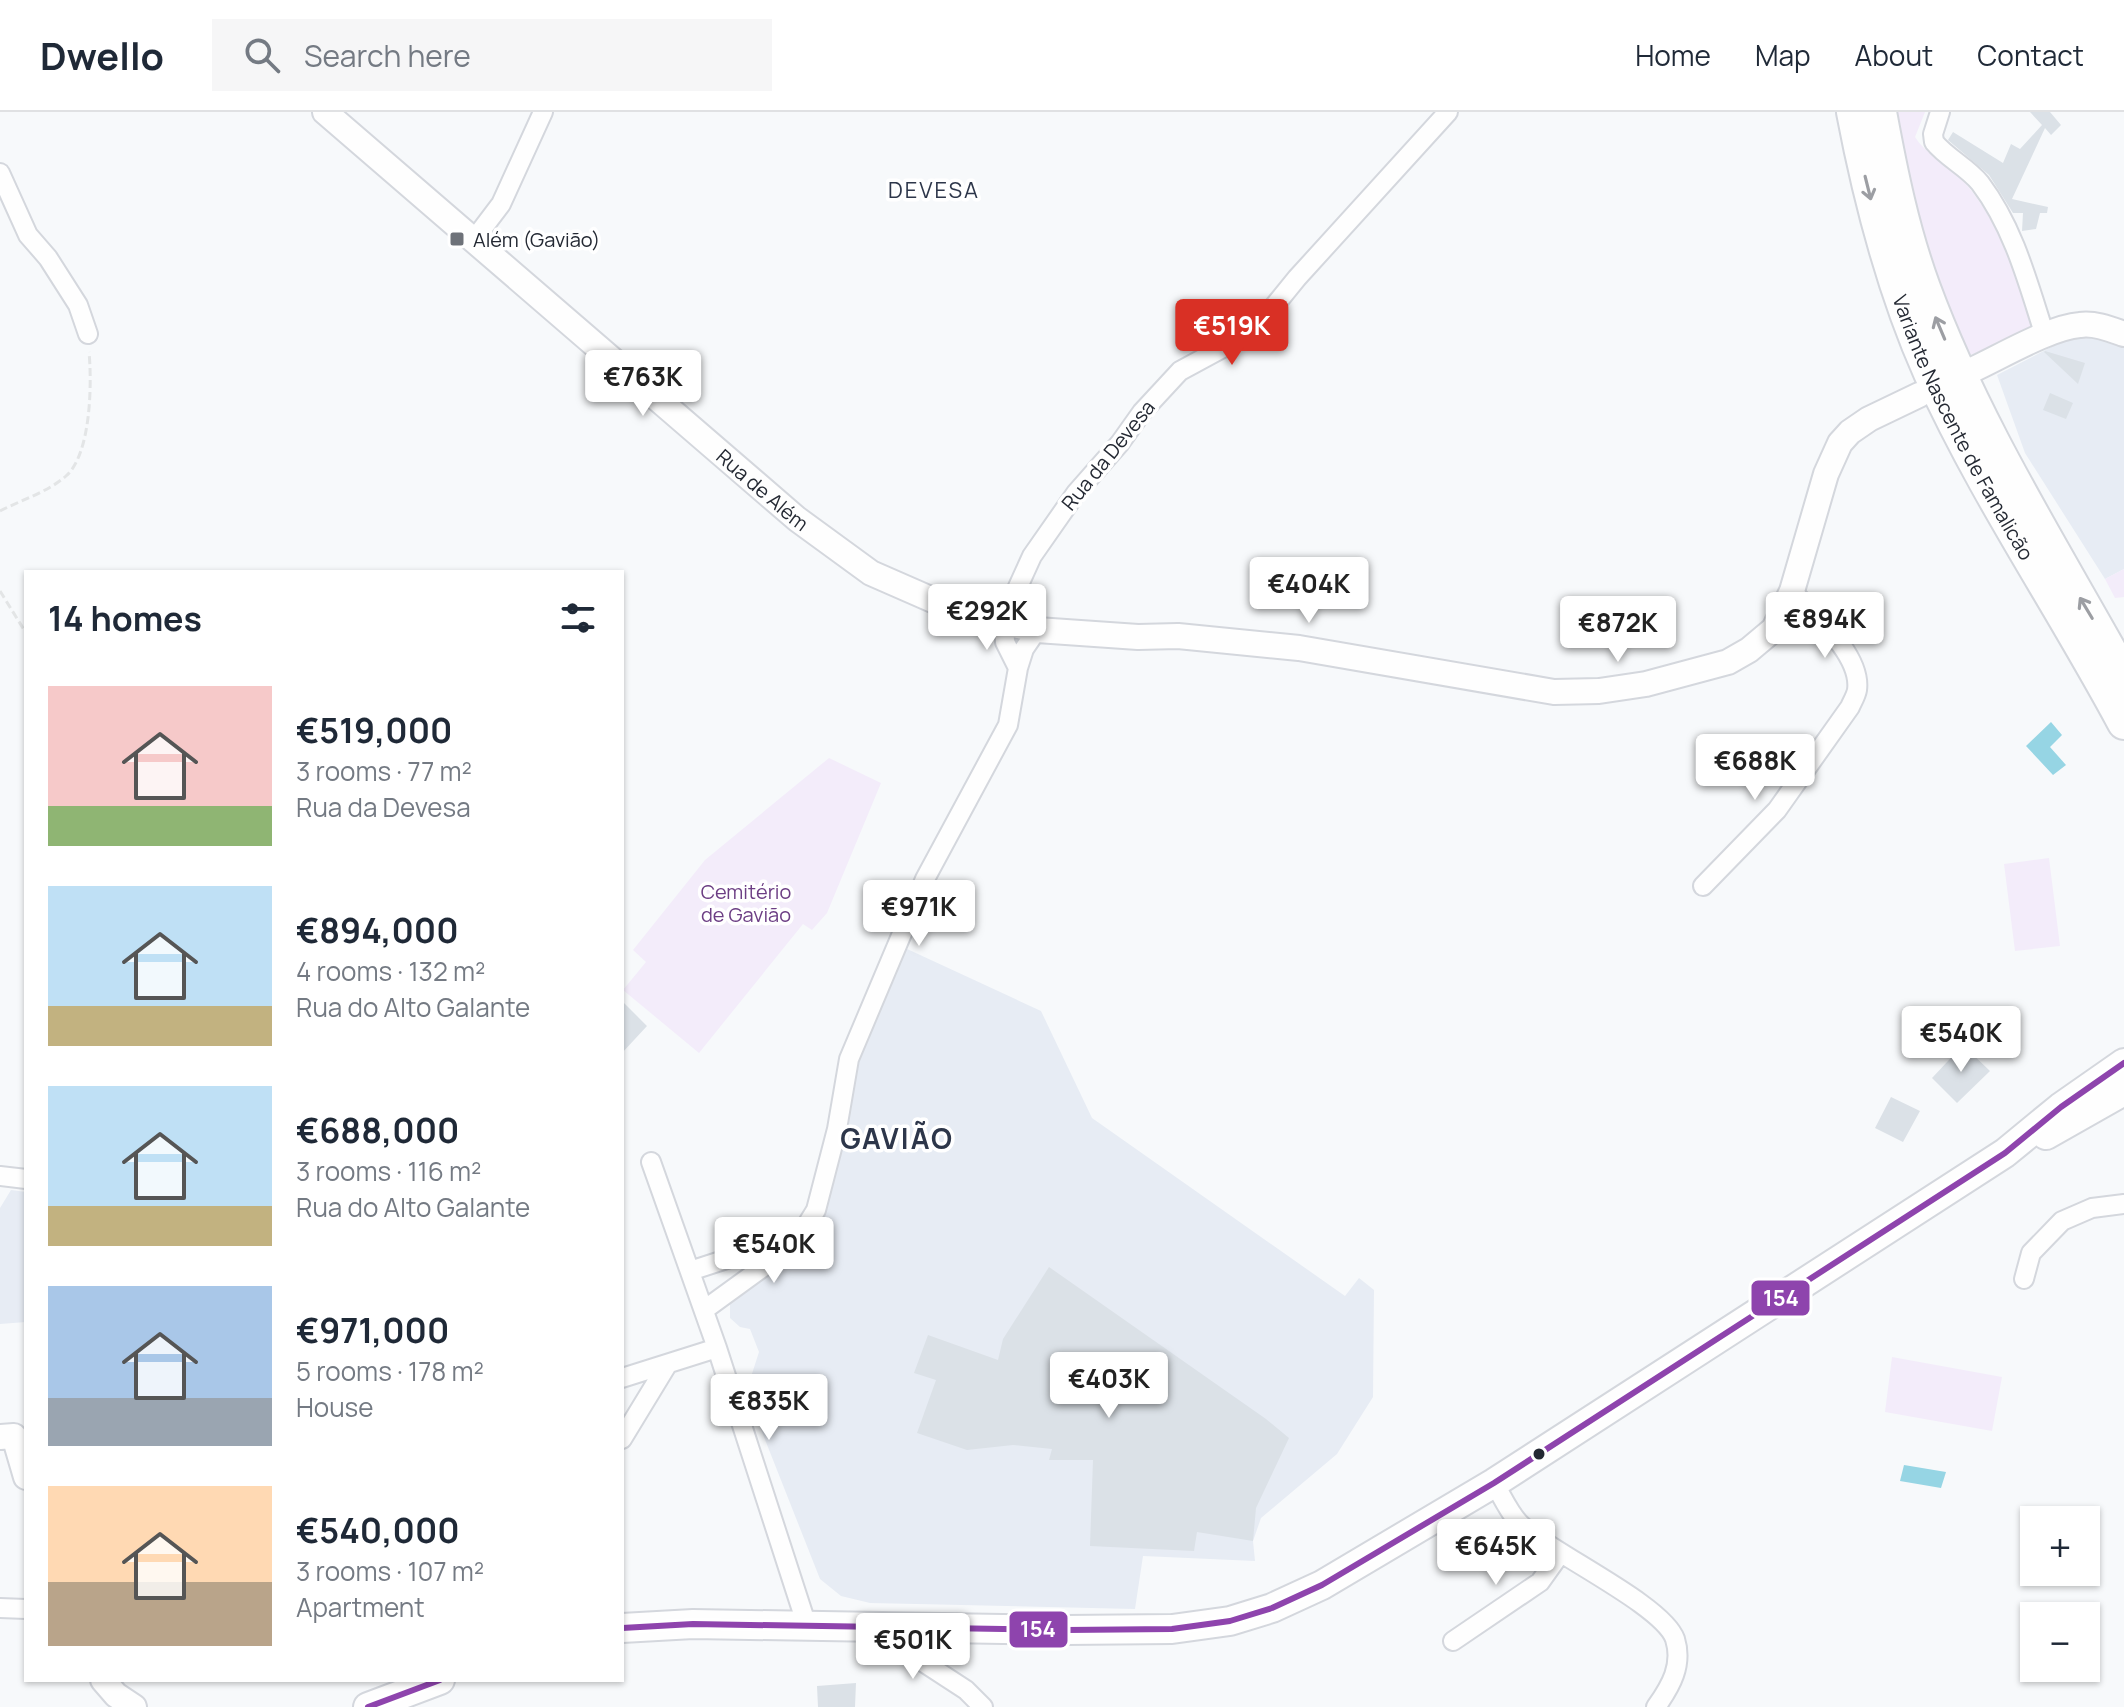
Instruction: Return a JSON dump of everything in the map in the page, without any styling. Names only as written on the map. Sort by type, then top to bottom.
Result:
[{"type":"highway","name":"Variante Nascente de Famalicão","points":[[1853,112],[1866,180],[1886,254],[1929,371],[1982,479],[2124,723]]},
{"type":"highway","name":"Variante Nascente de Famalicão","points":[[1880,112],[1891,174],[1911,248],[1954,362],[2006,468],[2124,676]]},
{"type":"main road","points":[[624,1628],[679,1624],[1159,1630],[1230,1621],[1297,1599],[1494,1483],[2005,1153],[2061,1107],[2124,1063]]},
{"type":"main road","points":[[2005,1153],[2072,1123],[2124,1091]]},
{"type":"main road","points":[[368,1707],[435,1682]]},
{"type":"street","name":"Rua de Além","points":[[325,112],[797,519],[848,558],[897,585],[1019,626],[1138,637],[1178,636],[1299,648],[1554,692],[1599,691],[1646,684],[1714,667],[1749,650],[1774,629],[1792,591],[1826,474],[1840,443],[1869,419],[1919,395]]},
{"type":"street","points":[[473,241],[501,204],[543,112]]},
{"type":"street","name":"Rua da Devesa","points":[[1019,626],[1017,589],[1032,556],[1076,493],[1167,382],[1188,365],[1241,338],[1262,321],[1297,278],[1448,112]]},
{"type":"street","points":[[1940,112],[1933,134],[1934,142],[1978,181],[2008,230],[2020,256],[2045,336]]},
{"type":"street","points":[[0,173],[28,235],[48,258],[78,305],[88,334]]},
{"type":"street","points":[[1974,369],[2045,336],[2079,325],[2097,326],[2124,334]]},
{"type":"street","points":[[1703,886],[1777,810],[1850,707],[1857,690],[1849,655],[1792,591]]},
{"type":"street","points":[[1018,668],[1005,642],[1019,626]]},
{"type":"street","points":[[704,1310],[795,1244],[816,1210],[854,1047],[925,879],[1008,725],[1024,649],[1019,626]]},
{"type":"street","points":[[651,1162],[717,1348],[807,1626]]},
{"type":"street","points":[[0,1176],[24,1179]]},
{"type":"street","points":[[2024,1279],[2031,1253],[2062,1221],[2092,1208],[2124,1204]]},
{"type":"street","points":[[690,1271],[776,1243],[808,1226]]},
{"type":"street","points":[[624,1377],[717,1348]]},
{"type":"street","points":[[624,1436],[667,1365]]},
{"type":"street","points":[[13,1436],[24,1471]]},
{"type":"street","points":[[1494,1483],[1519,1523],[1560,1554],[1638,1602],[1662,1620],[1674,1635],[1677,1668],[1671,1685],[1656,1707]]},
{"type":"street","points":[[1453,1641],[1540,1582],[1560,1554]]},
{"type":"street","points":[[0,1608],[24,1609]]},
{"type":"street","points":[[875,1627],[966,1690],[983,1707]]},
{"type":"street","points":[[105,1682],[116,1695],[134,1707]]},
{"type":"path","points":[[0,511],[58,482],[78,460],[91,373],[88,334]]},
{"type":"path","points":[[0,591],[24,630]]},
{"type":"shaded area","points":[[2091,335],[2124,341],[2124,569],[2105,579],[2025,453],[1997,375],[2059,343]]},
{"type":"shaded area","points":[[905,948],[1041,1011],[1092,1118],[1345,1296],[1359,1278],[1374,1290],[1373,1397],[1337,1454],[1261,1518],[1253,1541],[1255,1561],[1143,1556],[1135,1609],[870,1603],[841,1596],[820,1579],[751,1404],[749,1383],[759,1352],[750,1329],[740,1327],[730,1318],[730,1303],[816,1234],[832,1190],[854,1073]]},
{"type":"shaded area","points":[[11,1190],[24,1192],[24,1322],[0,1324],[0,1208]]},
{"type":"green space","points":[[1887,112],[1925,112],[1915,137],[1957,174],[1984,209],[2005,248],[2035,331],[1970,355],[1934,291]]},
{"type":"green space","points":[[2124,569],[2124,597],[2115,598],[2105,579]]},
{"type":"green space","name":"Cemitério de Gavião","points":[[829,758],[881,783],[827,913],[812,930],[803,924],[699,1053],[624,989],[646,962],[633,950],[705,860]]},
{"type":"green space","points":[[2049,858],[2060,946],[2015,951],[2004,864]]},
{"type":"green space","points":[[1892,1357],[2002,1377],[1992,1431],[1885,1412]]},
{"type":"water","points":[[2051,722],[2062,735],[2050,747],[2066,765],[2053,775],[2026,746]]},
{"type":"water","points":[[1904,1465],[1946,1472],[1941,1488],[1900,1481]]},
{"type":"building","points":[[2030,112],[2050,112],[2061,125],[2051,135],[2045,128],[2012,199],[2048,207],[2047,213],[2040,213],[2036,229],[2022,231],[2023,213],[2013,213],[1989,175],[1948,140],[1953,132],[2003,163],[2011,144],[2020,149],[2042,125]]},
{"type":"building","points":[[2044,352],[2085,363],[2078,384]]},
{"type":"building","points":[[2050,393],[2073,403],[2066,419],[2043,410]]},
{"type":"building","points":[[624,1003],[647,1026],[624,1051]]},
{"type":"building","points":[[1963,1045],[1990,1071],[1957,1103],[1932,1078]]},
{"type":"building","points":[[1891,1097],[1920,1111],[1903,1142],[1875,1128]]},
{"type":"building","points":[[1049,1267],[1289,1438],[1256,1508],[1253,1541],[1197,1532],[1194,1551],[1090,1546],[1093,1460],[1049,1460],[1052,1449],[1013,1445],[967,1450],[917,1433],[936,1380],[914,1373],[928,1335],[998,1360],[1003,1339]]},
{"type":"building","points":[[856,1683],[855,1707],[818,1707],[817,1686]]},
{"type":"transit line","name":"154","points":[[624,1628],[693,1624],[1172,1629],[1230,1621],[1272,1608],[1322,1585],[1494,1483],[2005,1153],[2061,1107],[2124,1063]]},
{"type":"transit line","name":"154","points":[[368,1707],[435,1682]]},
{"type":"place","name":"Além (Gavião)","points":[[457,239]]},
{"type":"district","name":"DEVESA","points":[[934,190]]},
{"type":"district","name":"GAVIÃO","points":[[897,1138]]}]
